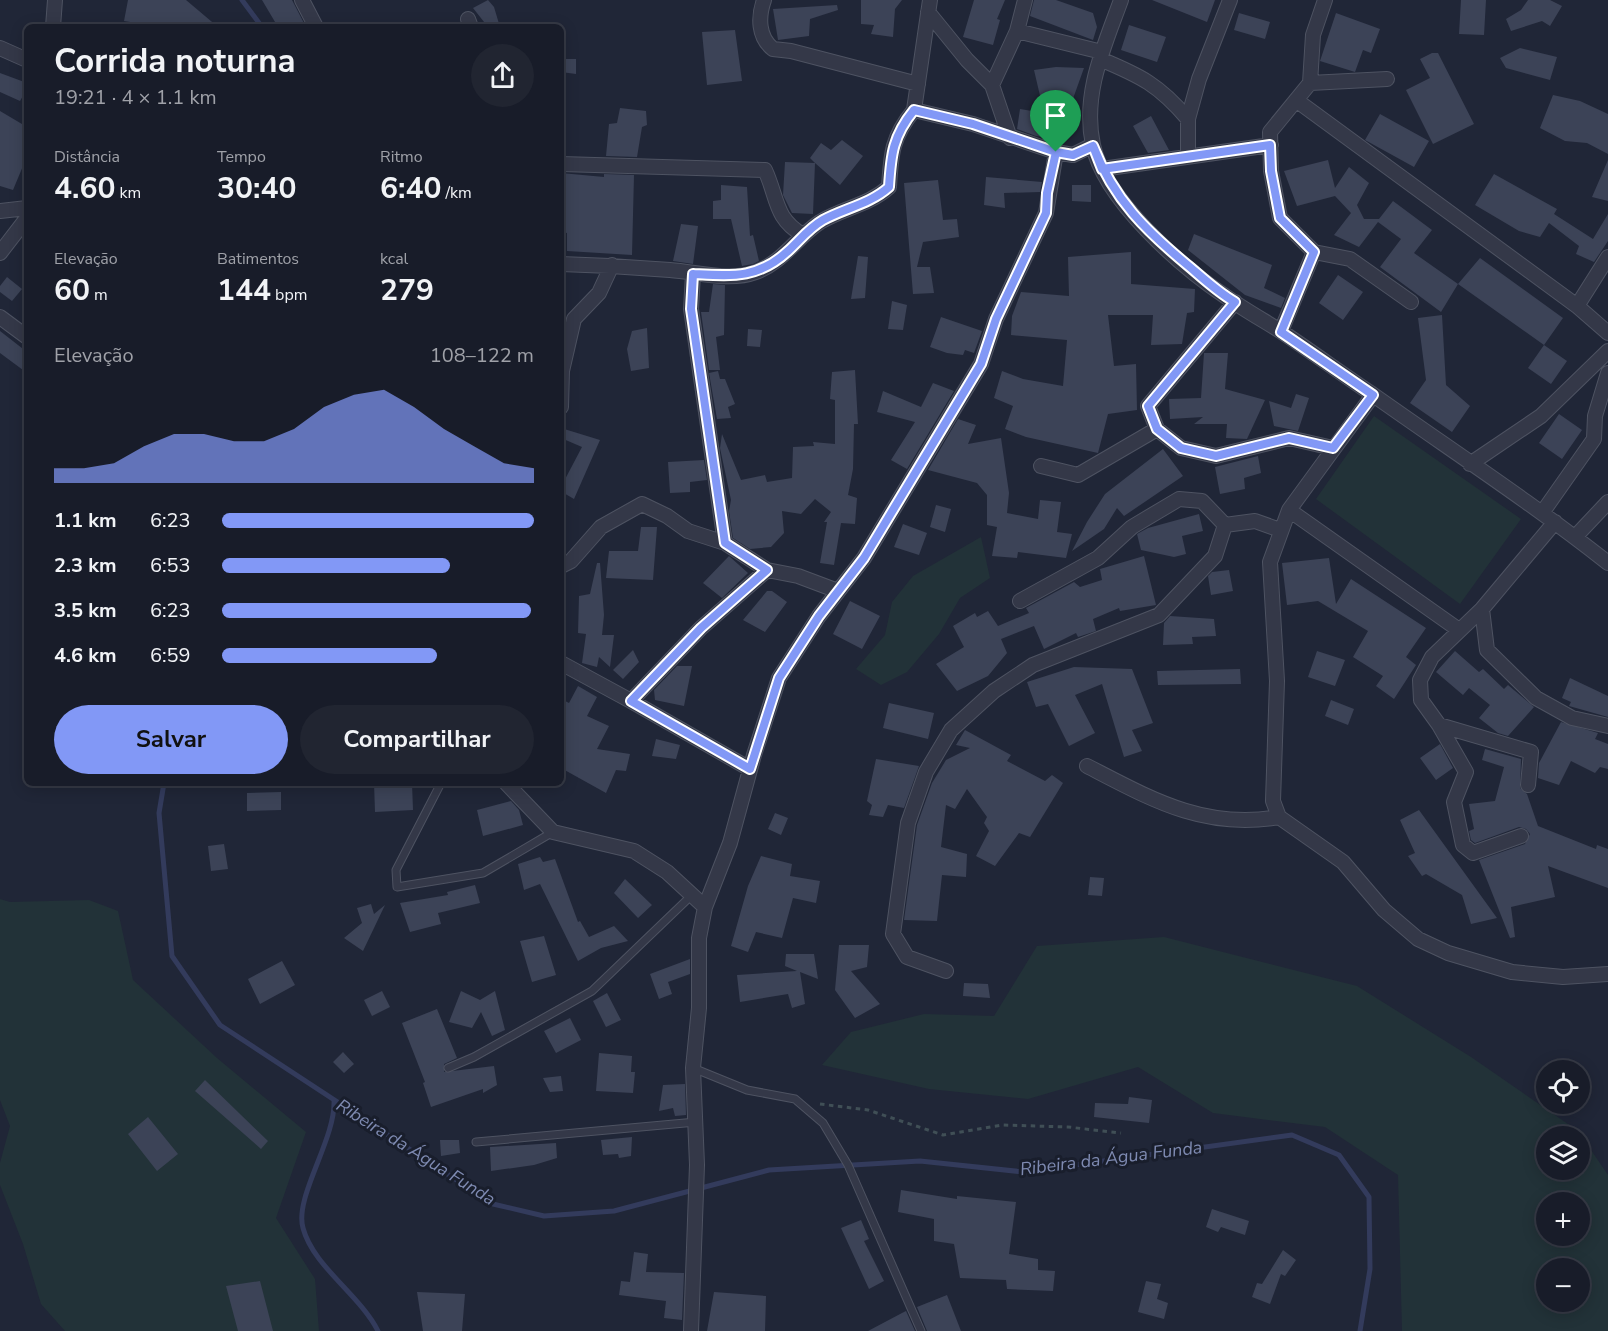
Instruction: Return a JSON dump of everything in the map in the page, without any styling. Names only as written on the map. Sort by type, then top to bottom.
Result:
[{"type":"street","points":[[53,24],[55,0]]},
{"type":"street","points":[[302,0],[314,24]]},
{"type":"street","points":[[764,0],[759,14],[764,39],[773,49],[791,51],[918,84]]},
{"type":"street","points":[[992,85],[1017,31],[1025,0]]},
{"type":"street","points":[[1121,0],[1091,90],[1093,146],[1114,191],[1144,227],[1224,296],[1373,395],[1555,522],[1608,563]]},
{"type":"street","points":[[1188,157],[1188,119],[1199,79],[1230,0]]},
{"type":"street","points":[[1325,0],[1313,35],[1310,83],[1270,132],[1271,171],[1280,218],[1314,252],[1350,259],[1411,302]]},
{"type":"street","points":[[564,264],[612,265],[729,276],[755,273],[776,262],[802,235],[821,221],[864,204],[889,187],[895,139],[899,128],[914,110],[929,6]]},
{"type":"street","points":[[929,6],[967,60],[992,85],[1010,138]]},
{"type":"street","points":[[1017,31],[1101,55],[1166,94],[1188,119]]},
{"type":"street","points":[[0,48],[24,59]]},
{"type":"street","points":[[1310,83],[1387,79]]},
{"type":"street","points":[[1296,100],[1577,306],[1608,333]]},
{"type":"street","points":[[914,110],[973,124],[1056,152],[1073,155],[1093,146]]},
{"type":"street","points":[[1102,169],[1270,145]]},
{"type":"street","points":[[691,1331],[697,1165],[693,1068],[699,1008],[699,938],[705,907],[730,843],[750,769],[779,678],[838,591],[864,558],[981,364],[996,319],[1046,213],[1047,193],[1056,152]]},
{"type":"street","points":[[564,164],[765,170],[773,187],[779,215],[789,227],[802,235]]},
{"type":"street","points":[[0,212],[24,208]]},
{"type":"street","points":[[0,253],[24,222]]},
{"type":"street","points":[[1281,332],[1314,252]]},
{"type":"street","points":[[1577,306],[1608,257]]},
{"type":"street","points":[[564,362],[574,320],[599,293],[612,265]]},
{"type":"street","points":[[693,274],[691,309],[725,543]]},
{"type":"street","points":[[1235,302],[1148,406],[1157,429],[1181,448],[1216,456],[1289,438],[1333,448]]},
{"type":"street","points":[[0,317],[24,335]]},
{"type":"street","points":[[1470,464],[1541,416],[1608,351]]},
{"type":"street","points":[[1542,513],[1594,439],[1595,416],[1608,373]]},
{"type":"street","points":[[1373,395],[1289,510],[1270,562],[1277,681],[1274,801],[1279,817],[1343,862],[1384,910],[1418,939],[1438,949],[1512,972],[1563,977],[1608,974]]},
{"type":"street","points":[[1041,466],[1078,475],[1157,429]]},
{"type":"street","points":[[1020,601],[1098,558],[1132,527],[1179,499],[1202,501],[1225,525]]},
{"type":"street","points":[[1575,537],[1608,502]]},
{"type":"street","points":[[564,564],[571,561],[601,527],[642,504],[667,516],[688,531],[725,543],[767,570],[798,576],[838,591]]},
{"type":"street","points":[[1289,510],[1459,630]]},
{"type":"street","points":[[1225,525],[1255,521],[1280,530]]},
{"type":"street","points":[[1521,836],[1473,852],[1463,845],[1454,802],[1466,772],[1439,725],[1420,700],[1420,680],[1432,657],[1482,609],[1555,522]]},
{"type":"street","points":[[946,971],[907,957],[893,934],[908,823],[926,772],[951,729],[994,691],[1033,665],[1159,615],[1215,556],[1225,525]]},
{"type":"street","points":[[631,701],[701,628],[767,570]]},
{"type":"street","points":[[1482,609],[1487,650],[1536,698],[1572,718],[1608,726]]},
{"type":"street","points":[[564,665],[750,769]]},
{"type":"street","points":[[1439,725],[1531,752],[1528,785]]},
{"type":"street","points":[[1087,766],[1162,804],[1210,819],[1252,822],[1279,817]]},
{"type":"street","points":[[509,786],[553,832],[634,851],[667,872],[705,907]]},
{"type":"lane","points":[[439,786],[396,870],[397,887],[483,873],[553,832]]},
{"type":"lane","points":[[448,1068],[474,1057],[592,991],[692,895]]},
{"type":"lane","points":[[693,1068],[747,1090],[795,1099],[823,1123],[848,1165],[921,1331]]},
{"type":"lane","points":[[476,1142],[696,1122]]},
{"type":"path","points":[[795,1099],[828,1106],[868,1110],[943,1135],[1002,1125],[1068,1127],[1121,1133]]},
{"type":"shaded area","points":[[1374,416],[1521,519],[1460,604],[1316,499]]},
{"type":"shaded area","points":[[981,537],[990,578],[960,598],[939,634],[907,672],[881,685],[856,669],[885,635],[892,602],[913,576]]},
{"type":"shaded area","points":[[0,899],[10,902],[89,900],[118,911],[133,980],[217,1058],[306,1132],[276,1218],[315,1279],[319,1331],[65,1331],[41,1304],[23,1244],[0,1185],[0,1163],[10,1126],[0,1100]]},
{"type":"shaded area","points":[[1164,937],[1357,986],[1471,1057],[1536,1102],[1536,1114],[1553,1114],[1571,1126],[1536,1126],[1536,1180],[1590,1180],[1590,1149],[1608,1175],[1608,1331],[1402,1331],[1398,1175],[1325,1127],[1213,1113],[1138,1067],[1028,1099],[929,1089],[822,1065],[851,1032],[924,1014],[994,1016],[1037,946]]},
{"type":"building","points":[[128,0],[186,0],[214,24],[142,24],[124,21]]},
{"type":"building","points":[[262,0],[292,0],[304,24],[276,24]]},
{"type":"building","points":[[488,0],[494,7],[499,24],[486,24],[473,8]]},
{"type":"building","points":[[861,0],[902,0],[895,9],[893,37],[871,34],[874,25],[861,24]]},
{"type":"building","points":[[974,0],[1005,0],[997,19],[1000,20],[993,45],[963,37]]},
{"type":"building","points":[[1034,0],[1056,0],[1093,13],[1097,27],[1093,40],[1030,16]]},
{"type":"building","points":[[1152,0],[1215,0],[1207,22]]},
{"type":"building","points":[[1461,0],[1486,0],[1484,35],[1459,34]]},
{"type":"building","points":[[1528,0],[1550,0],[1562,6],[1550,26],[1542,21],[1511,31],[1506,19],[1521,10]]},
{"type":"building","points":[[837,5],[838,10],[810,19],[809,36],[778,40],[773,9]]},
{"type":"building","points":[[1239,13],[1270,22],[1265,39],[1234,30]]},
{"type":"building","points":[[1336,13],[1380,29],[1371,53],[1363,50],[1355,72],[1320,61]]},
{"type":"building","points":[[1129,25],[1166,37],[1157,62],[1121,50]]},
{"type":"building","points":[[735,30],[742,81],[707,85],[702,32]]},
{"type":"building","points":[[1520,48],[1557,57],[1550,80],[1506,68],[1500,58]]},
{"type":"building","points":[[1432,53],[1438,53],[1474,124],[1433,144],[1406,90],[1430,78],[1420,59]]},
{"type":"building","points":[[564,59],[576,59],[576,74],[564,72]]},
{"type":"building","points":[[1056,67],[1084,68],[1070,107],[1066,140],[1036,136],[1017,129],[1020,109],[1044,113],[1034,70]]},
{"type":"building","points":[[0,73],[24,82],[24,94],[20,101],[0,92]]},
{"type":"building","points":[[1553,95],[1580,101],[1608,114],[1608,154],[1587,143],[1565,141],[1540,128]]},
{"type":"building","points":[[620,108],[646,111],[647,125],[642,127],[637,157],[606,156],[609,124],[617,123]]},
{"type":"building","points":[[0,111],[24,125],[24,167],[13,190],[0,186]]},
{"type":"building","points":[[1380,114],[1429,141],[1414,167],[1365,140]]},
{"type":"building","points":[[1151,116],[1169,150],[1148,153],[1133,126]]},
{"type":"building","points":[[842,140],[863,156],[840,185],[810,158],[821,143],[831,150]]},
{"type":"building","points":[[1328,160],[1335,188],[1349,167],[1369,183],[1357,205],[1364,219],[1379,219],[1393,201],[1432,230],[1414,253],[1458,284],[1441,312],[1380,267],[1401,239],[1378,222],[1359,247],[1334,235],[1351,213],[1335,196],[1297,206],[1284,171]]},
{"type":"building","points":[[1608,160],[1608,201],[1592,197]]},
{"type":"building","points":[[785,162],[815,163],[813,214],[792,213],[783,195]]},
{"type":"building","points":[[564,173],[604,177],[604,174],[634,175],[632,255],[567,251],[567,233],[564,232]]},
{"type":"building","points":[[1494,174],[1557,209],[1554,214],[1593,239],[1608,214],[1608,241],[1594,262],[1576,254],[1579,246],[1549,223],[1540,237],[1519,231],[1475,205]]},
{"type":"building","points":[[986,177],[1042,182],[1040,192],[1004,193],[1005,208],[984,205]]},
{"type":"building","points":[[938,180],[943,220],[957,219],[959,237],[923,242],[917,267],[930,267],[934,293],[913,294],[904,183]]},
{"type":"building","points":[[721,185],[747,187],[750,236],[753,235],[759,261],[753,264],[742,266],[731,219],[713,219],[713,201],[721,200]]},
{"type":"building","points":[[1072,185],[1091,185],[1091,202],[1072,201]]},
{"type":"building","points":[[681,224],[698,226],[693,264],[673,261]]},
{"type":"building","points":[[1194,234],[1272,265],[1264,288],[1285,298],[1281,308],[1245,295],[1188,250]]},
{"type":"building","points":[[1131,252],[1131,284],[1195,289],[1194,312],[1187,313],[1182,344],[1151,345],[1153,315],[1108,315],[1114,366],[1136,364],[1137,410],[1108,414],[1098,453],[1026,437],[1005,429],[1013,406],[994,398],[1002,371],[1023,379],[1063,386],[1067,340],[1011,335],[1012,316],[1021,292],[1069,296],[1068,257]]},
{"type":"building","points":[[858,256],[868,257],[865,298],[851,299]]},
{"type":"building","points":[[1480,258],[1563,318],[1544,345],[1458,284]]},
{"type":"building","points":[[1338,275],[1363,292],[1343,320],[1319,303]]},
{"type":"building","points":[[7,277],[22,289],[12,301],[0,292],[0,286]]},
{"type":"building","points":[[713,284],[725,285],[724,335],[716,337],[720,370],[709,370],[701,312],[709,312]]},
{"type":"building","points":[[892,301],[907,305],[903,330],[888,329]]},
{"type":"building","points":[[1442,315],[1446,385],[1470,406],[1452,432],[1410,403],[1426,380],[1418,318]]},
{"type":"building","points":[[941,317],[982,331],[974,353],[965,350],[963,355],[947,353],[930,347]]},
{"type":"building","points":[[647,328],[649,368],[631,371],[627,349],[632,331]]},
{"type":"building","points":[[748,329],[762,330],[760,347],[747,346]]},
{"type":"building","points":[[0,331],[24,350],[24,371],[0,353]]},
{"type":"building","points":[[1544,345],[1567,361],[1551,384],[1528,368]]},
{"type":"building","points":[[1204,353],[1228,353],[1225,389],[1265,400],[1247,439],[1226,438],[1227,424],[1194,424],[1203,417],[1170,419],[1169,399],[1201,398]]},
{"type":"building","points":[[855,370],[858,424],[854,424],[853,469],[848,495],[857,498],[855,524],[841,523],[834,565],[820,563],[827,522],[824,522],[831,512],[815,499],[801,514],[782,511],[784,533],[771,547],[750,549],[733,538],[729,511],[731,500],[720,448],[722,434],[741,480],[765,475],[767,482],[792,478],[793,447],[814,446],[813,442],[835,444],[835,400],[830,399],[832,372]]},
{"type":"building","points":[[718,371],[720,379],[725,379],[735,404],[728,407],[731,418],[717,419],[709,373]]},
{"type":"building","points":[[933,383],[954,391],[907,469],[891,460],[915,422],[877,412],[883,391],[921,407]]},
{"type":"building","points":[[1296,394],[1309,398],[1298,431],[1274,426],[1269,401],[1291,408]]},
{"type":"building","points":[[1559,414],[1582,430],[1562,459],[1539,443]]},
{"type":"building","points":[[958,419],[976,425],[968,444],[1001,438],[1009,493],[1007,513],[1038,519],[1040,500],[1061,502],[1057,532],[1072,534],[1066,558],[1018,552],[1017,558],[992,556],[997,527],[987,525],[987,495],[977,483],[928,470]]},
{"type":"building","points":[[564,429],[600,440],[574,499],[564,493],[564,481],[582,447],[564,439]]},
{"type":"building","points":[[1163,449],[1183,476],[1124,516],[1117,508],[1104,529],[1072,551],[1105,494]]},
{"type":"building","points":[[1258,456],[1261,473],[1244,478],[1245,489],[1220,494],[1215,467]]},
{"type":"building","points":[[704,460],[707,480],[690,482],[690,492],[670,493],[668,462]]},
{"type":"building","points":[[936,505],[951,509],[945,532],[930,527]]},
{"type":"building","points":[[1199,514],[1203,531],[1182,536],[1186,554],[1174,557],[1141,550],[1137,534],[1148,528]]},
{"type":"building","points":[[903,524],[927,533],[919,555],[894,547]]},
{"type":"building","points":[[641,527],[657,527],[653,580],[606,578],[609,551],[638,551]]},
{"type":"building","points":[[729,556],[748,573],[722,598],[703,583]]},
{"type":"building","points":[[1144,556],[1156,605],[1120,611],[1119,608],[1093,619],[1096,631],[1078,637],[1076,633],[1044,649],[1034,626],[1001,639],[1007,653],[988,676],[957,691],[936,664],[964,647],[953,626],[975,613],[977,617],[988,611],[998,626],[1029,613],[1026,608],[1074,582],[1080,587],[1102,580],[1100,569]]},
{"type":"building","points":[[1329,558],[1336,604],[1351,579],[1426,628],[1406,657],[1416,665],[1394,699],[1376,686],[1383,676],[1353,657],[1368,631],[1318,601],[1287,605],[1282,563]]},
{"type":"building","points":[[597,563],[600,563],[604,615],[602,635],[614,635],[610,667],[599,657],[597,667],[582,663],[586,634],[578,633],[579,596],[590,594]]},
{"type":"building","points":[[1229,570],[1233,591],[1211,595],[1208,576],[1212,572]]},
{"type":"building","points":[[767,591],[772,591],[787,602],[765,632],[743,620]]},
{"type":"building","points":[[850,601],[880,616],[862,649],[833,634]]},
{"type":"building","points":[[1170,616],[1214,619],[1216,636],[1192,637],[1193,644],[1163,645],[1164,623]]},
{"type":"building","points":[[633,650],[639,662],[623,679],[613,670]]},
{"type":"building","points":[[1317,651],[1345,660],[1335,686],[1308,677]]},
{"type":"building","points":[[1455,651],[1479,672],[1483,669],[1504,689],[1508,685],[1534,707],[1508,736],[1498,733],[1479,718],[1490,705],[1469,688],[1463,695],[1436,672]]},
{"type":"building","points":[[677,666],[692,666],[684,706],[655,700],[654,690]]},
{"type":"building","points":[[1074,667],[1132,669],[1153,723],[1132,730],[1142,751],[1124,757],[1102,684],[1075,695],[1095,733],[1069,746],[1048,704],[1036,707],[1027,682]]},
{"type":"building","points":[[1240,669],[1241,684],[1158,685],[1157,671]]},
{"type":"building","points":[[1570,678],[1608,696],[1608,717],[1569,706],[1571,702],[1562,698]]},
{"type":"building","points":[[578,686],[597,697],[587,716],[609,726],[597,749],[630,754],[626,771],[616,770],[606,793],[564,770],[564,700],[569,703]]},
{"type":"building","points":[[1331,700],[1354,709],[1348,725],[1325,716]]},
{"type":"building","points":[[889,703],[934,713],[928,739],[883,728]]},
{"type":"building","points":[[1561,722],[1598,733],[1595,739],[1608,744],[1608,769],[1600,767],[1595,773],[1571,761],[1559,785],[1538,778],[1539,763]]},
{"type":"building","points":[[965,730],[1011,755],[1007,761],[1045,781],[1052,775],[1063,783],[1030,837],[1019,833],[995,866],[976,856],[989,831],[984,823],[987,817],[967,789],[955,809],[946,805],[941,847],[967,854],[966,877],[942,875],[937,921],[904,920],[917,825],[932,783],[946,760],[970,748],[956,745]]},
{"type":"building","points":[[656,739],[680,745],[676,759],[652,756]]},
{"type":"building","points":[[1440,744],[1453,768],[1436,780],[1420,758]]},
{"type":"building","points":[[1485,749],[1521,759],[1520,788],[1527,794],[1538,826],[1596,849],[1597,845],[1608,849],[1608,888],[1548,866],[1555,897],[1511,907],[1515,937],[1510,938],[1479,860],[1525,844],[1530,834],[1526,829],[1519,827],[1475,843],[1471,840],[1469,831],[1474,829],[1469,804],[1495,801],[1504,767],[1482,760]]},
{"type":"building","points":[[876,759],[919,766],[904,808],[888,805],[883,817],[869,815],[872,805],[867,801]]},
{"type":"building","points":[[374,786],[412,786],[413,810],[375,812]]},
{"type":"building","points":[[281,792],[281,810],[247,811],[247,793]]},
{"type":"building","points":[[511,801],[519,810],[523,825],[483,836],[477,810]]},
{"type":"building","points":[[1419,810],[1497,918],[1471,924],[1462,895],[1426,874],[1422,876],[1408,856],[1415,853],[1400,820]]},
{"type":"building","points":[[775,813],[788,818],[781,835],[768,829]]},
{"type":"building","points":[[224,844],[228,869],[211,871],[208,846]]},
{"type":"building","points":[[761,856],[792,864],[790,876],[820,881],[816,903],[793,898],[782,938],[756,932],[748,952],[731,946],[748,886]]},
{"type":"building","points":[[540,857],[543,862],[555,859],[578,922],[580,921],[589,937],[614,926],[628,941],[601,948],[578,961],[540,884],[524,890],[518,864]]},
{"type":"building","points":[[1090,877],[1104,878],[1102,896],[1088,895]]},
{"type":"building","points":[[625,879],[652,905],[638,918],[614,893]]},
{"type":"building","points":[[475,885],[480,903],[438,913],[441,924],[410,932],[400,903],[448,895],[447,892]]},
{"type":"building","points":[[371,904],[374,914],[385,905],[363,951],[344,938],[362,923],[357,908]]},
{"type":"building","points":[[544,936],[556,975],[532,982],[520,941]]},
{"type":"building","points":[[839,945],[869,945],[867,967],[851,971],[880,1004],[855,1018],[835,990]]},
{"type":"building","points":[[786,954],[814,954],[818,979],[800,972],[805,1004],[792,1008],[788,994],[740,1002],[737,975],[797,971],[785,966]]},
{"type":"building","points":[[690,959],[690,974],[668,982],[672,994],[659,999],[650,974]]},
{"type":"building","points":[[282,961],[295,985],[260,1004],[248,979]]},
{"type":"building","points":[[964,983],[988,984],[990,998],[963,996]]},
{"type":"building","points":[[382,991],[390,1007],[372,1016],[364,1000]]},
{"type":"building","points":[[461,991],[480,1000],[495,991],[505,1030],[492,1036],[481,1012],[472,1028],[449,1022]]},
{"type":"building","points":[[607,993],[621,1020],[606,1027],[593,1001]]},
{"type":"building","points":[[437,1009],[457,1058],[444,1064],[444,1072],[494,1066],[497,1085],[483,1093],[483,1089],[431,1107],[423,1083],[425,1082],[402,1023]]},
{"type":"building","points":[[570,1018],[581,1040],[556,1053],[544,1031]]},
{"type":"building","points":[[343,1052],[354,1064],[344,1073],[333,1062]]},
{"type":"building","points":[[599,1053],[632,1056],[631,1072],[635,1072],[633,1093],[596,1091]]},
{"type":"building","points":[[561,1076],[563,1091],[550,1092],[543,1078]]},
{"type":"building","points":[[205,1080],[268,1141],[261,1149],[195,1091]]},
{"type":"building","points":[[685,1084],[686,1115],[675,1116],[673,1108],[659,1111],[663,1085]]},
{"type":"building","points":[[1129,1097],[1152,1100],[1149,1123],[1094,1117],[1095,1103],[1128,1104]]},
{"type":"building","points":[[148,1117],[178,1154],[157,1171],[128,1134]]},
{"type":"building","points":[[632,1137],[631,1156],[619,1158],[618,1154],[603,1155],[601,1140]]},
{"type":"building","points":[[440,1140],[459,1140],[460,1153],[441,1156]]},
{"type":"building","points":[[556,1143],[557,1158],[534,1165],[491,1171],[490,1147]]},
{"type":"building","points":[[901,1190],[957,1199],[957,1196],[1016,1202],[1009,1254],[1038,1259],[1038,1270],[1055,1271],[1053,1291],[1007,1289],[1006,1280],[960,1278],[954,1244],[934,1241],[934,1219],[898,1212]]},
{"type":"building","points":[[1212,1209],[1249,1221],[1245,1235],[1221,1227],[1218,1232],[1206,1227]]},
{"type":"building","points":[[861,1220],[869,1239],[864,1241],[884,1281],[869,1289],[841,1228]]},
{"type":"building","points":[[1283,1250],[1296,1260],[1285,1276],[1281,1274],[1270,1304],[1252,1297],[1257,1283],[1262,1284]]},
{"type":"building","points":[[634,1252],[648,1254],[646,1272],[684,1273],[682,1320],[664,1318],[666,1301],[619,1295],[621,1281],[630,1282]]},
{"type":"building","points":[[260,1281],[273,1331],[238,1331],[226,1286]]},
{"type":"building","points":[[1146,1281],[1161,1284],[1157,1299],[1168,1303],[1164,1319],[1138,1312]]},
{"type":"building","points":[[417,1292],[465,1294],[462,1331],[423,1331]]},
{"type":"building","points":[[714,1292],[766,1296],[765,1331],[707,1331]]},
{"type":"building","points":[[947,1295],[961,1331],[927,1331],[917,1307]]},
{"type":"building","points":[[906,1311],[915,1331],[868,1331],[902,1313]]},
{"type":"waterway","name":"Ribeira da Água Funda","points":[[242,0],[260,24]]},
{"type":"waterway","name":"Ribeira da Água Funda","points":[[164,786],[159,813],[172,956],[220,1025],[493,1204],[544,1216],[614,1211],[769,1170],[920,1161],[1024,1172],[1292,1135],[1339,1155],[1369,1197],[1370,1269],[1360,1331]]},
{"type":"waterway","points":[[334,1100],[329,1132],[304,1200],[303,1228],[316,1255],[360,1305],[378,1331]]},
{"type":"route","points":[[1056,152],[1047,193],[1046,213],[996,319],[981,364],[864,558],[819,616],[779,678],[750,769],[631,701],[701,628],[767,570],[725,543],[715,457],[691,309],[693,274],[729,276],[755,273],[776,262],[794,246],[802,235],[821,221],[881,195],[889,187],[890,168],[899,128],[914,110],[973,124],[1023,143],[1056,152],[1073,155],[1093,146],[1102,169],[1127,209],[1160,243],[1224,296],[1235,302],[1185,358],[1148,406],[1157,429],[1181,448],[1216,456],[1289,438],[1333,448],[1373,395],[1281,332],[1314,252],[1280,218],[1271,171],[1270,145],[1102,169],[1093,146],[1073,155],[1056,152]]}]
